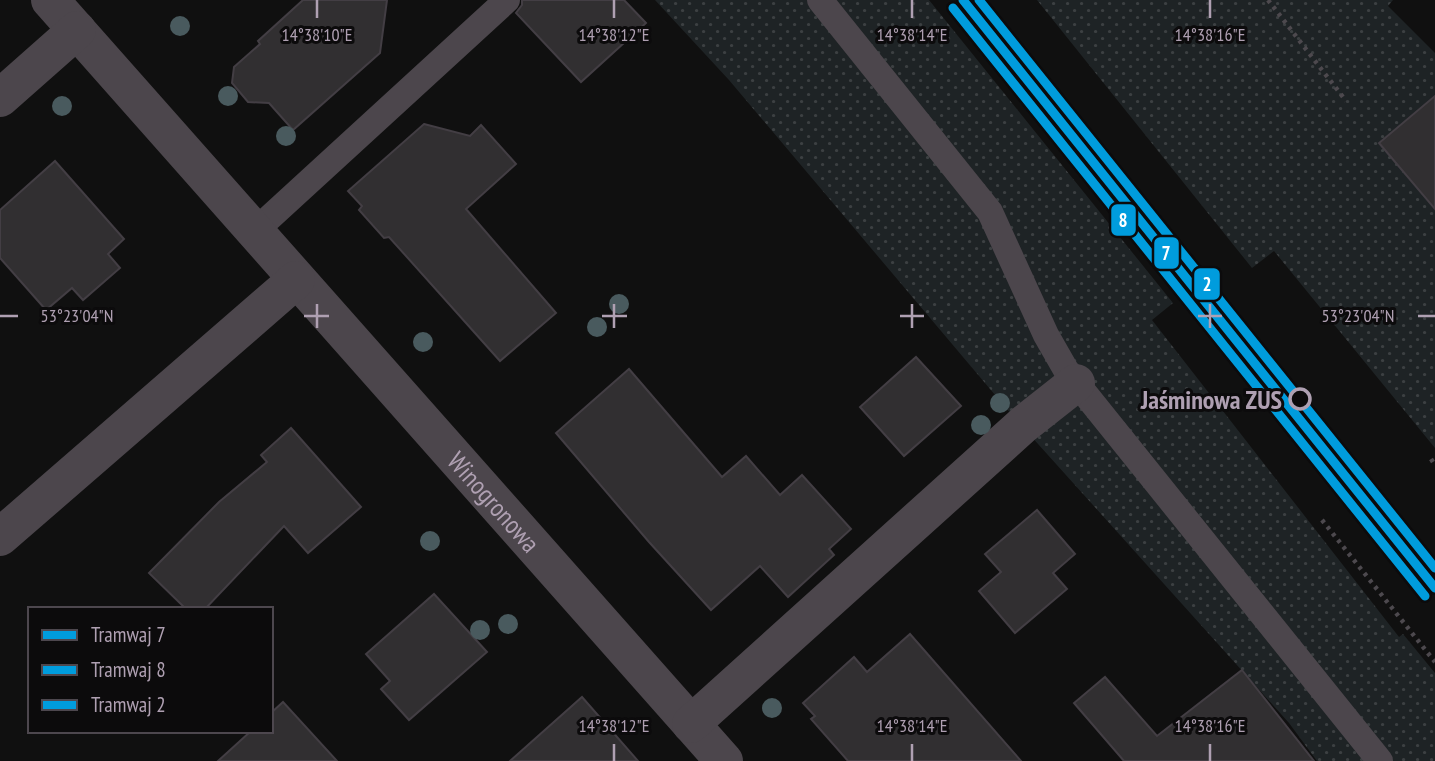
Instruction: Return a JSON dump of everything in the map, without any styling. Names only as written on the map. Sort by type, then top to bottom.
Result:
[{"type":"street","name":"Winogronowa","points":[[50,0],[724,761]]},
{"type":"street","points":[[0,98],[77,30]]},
{"type":"street","points":[[0,537],[296,280]]},
{"type":"street","points":[[691,724],[1024,424],[1076,383]]},
{"type":"lane","points":[[254,232],[507,0]]},
{"type":"lane","points":[[820,0],[990,212],[1056,356],[1381,761]]},
{"type":"path","points":[[1268,0],[1346,101]]},
{"type":"path","points":[[1430,459],[1435,465]]},
{"type":"path","points":[[1322,520],[1435,662]]},
{"type":"shaded area","points":[[655,0],[929,0],[1173,303],[1152,320],[1399,637],[1403,634],[1435,673],[1435,761],[1317,761],[1289,723],[1012,415],[729,80]]},
{"type":"shaded area","points":[[1037,0],[1393,0],[1388,6],[1435,53],[1435,448],[1274,251],[1252,268]]},
{"type":"building","points":[[303,0],[387,0],[380,53],[293,130],[269,103],[248,102],[232,83],[234,67]]},
{"type":"building","points":[[522,0],[624,0],[646,23],[581,82],[516,13]]},
{"type":"building","points":[[1435,96],[1435,209],[1379,143]]},
{"type":"building","points":[[424,124],[470,136],[481,125],[516,164],[466,209],[556,313],[500,361],[389,237],[384,238],[359,210],[362,206],[348,191]]},
{"type":"building","points":[[55,161],[124,239],[108,254],[120,268],[83,300],[72,288],[46,310],[0,258],[0,210]]},
{"type":"building","points":[[916,357],[961,406],[904,456],[860,407]]},
{"type":"building","points":[[629,369],[722,477],[746,456],[780,495],[802,475],[851,529],[829,549],[834,555],[788,597],[760,566],[711,610],[556,433]]},
{"type":"building","points":[[291,428],[361,507],[308,553],[284,526],[207,607],[184,607],[149,573],[219,502],[267,462],[261,455]]},
{"type":"building","points":[[1037,510],[1075,554],[1053,573],[1067,589],[1015,633],[979,591],[1001,572],[985,554]]},
{"type":"building","points":[[434,594],[487,652],[409,720],[381,689],[390,681],[366,654]]},
{"type":"building","points":[[910,634],[1021,761],[848,761],[811,719],[815,716],[803,703],[854,657],[867,672]]},
{"type":"building","points":[[1242,670],[1314,761],[1124,761],[1074,703],[1105,677],[1157,736]]},
{"type":"building","points":[[582,697],[638,761],[510,761]]},
{"type":"building","points":[[283,702],[337,761],[218,761],[249,733],[273,733],[273,711]]},
{"type":"tram line","name":"7","points":[[963,0],[1435,588]]},
{"type":"tram line","name":"2","points":[[979,0],[1435,568]]},
{"type":"tram line","name":"8","points":[[953,8],[1425,596]]},
{"type":"place","name":"Jaśminowa ZUS","points":[[1300,399]]}]
